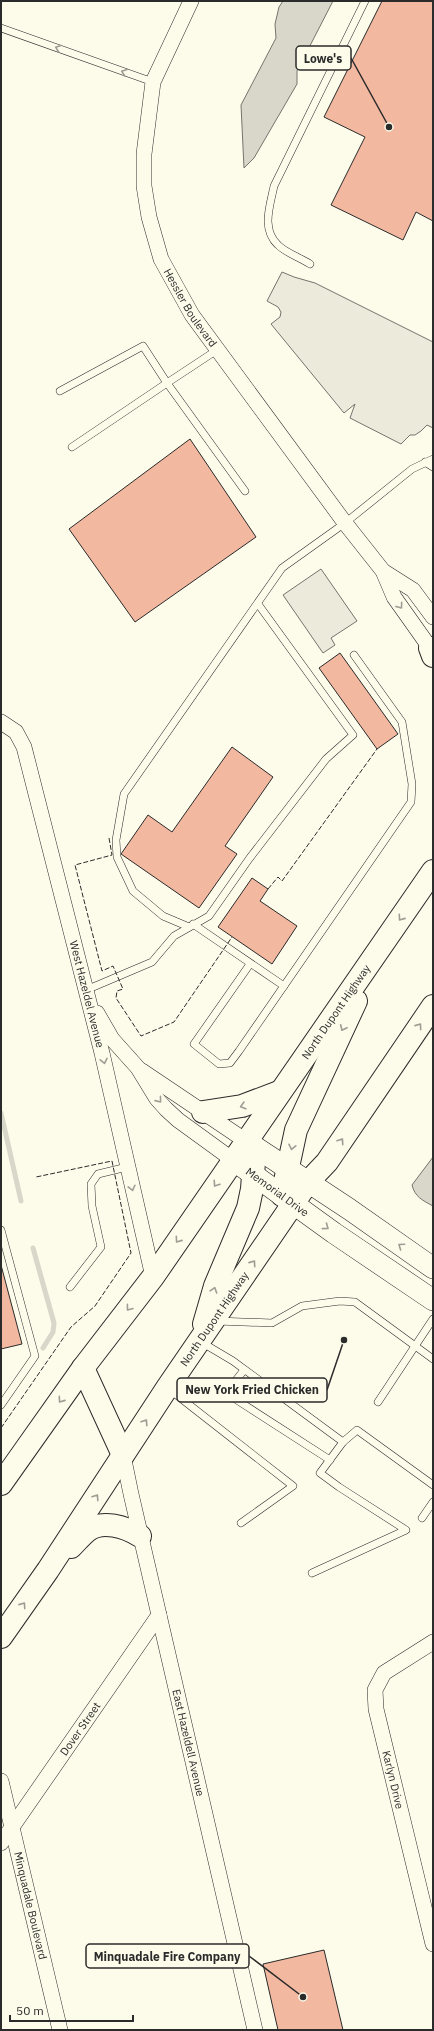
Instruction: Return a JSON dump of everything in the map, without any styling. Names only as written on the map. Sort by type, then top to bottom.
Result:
[{"type":"highway","points":[[417,893],[433,854]]},
{"type":"highway","name":"North Dupont Highway","points":[[1,1484],[84,1368],[153,1277],[233,1160],[250,1144],[279,1092],[433,871]]},
{"type":"highway","points":[[288,1199],[286,1168],[296,1130],[384,942]]},
{"type":"highway","name":"North Dupont Highway","points":[[2,1636],[48,1570],[213,1320],[288,1199],[308,1182],[327,1162],[433,1006]]},
{"type":"highway","points":[[203,1112],[242,1106],[279,1092]]},
{"type":"highway","points":[[199,1340],[215,1286],[248,1208],[253,1174],[250,1144]]},
{"type":"highway","points":[[84,1368],[123,1455]]},
{"type":"highway","points":[[48,1570],[88,1530],[108,1525],[130,1530],[140,1536]]},
{"type":"street","name":"Hessler Boulevard","points":[[188,3],[153,82],[144,154],[144,186],[149,217],[161,259],[192,315],[345,523],[383,571],[394,597],[432,652]]},
{"type":"street","name":"Hessler Boulevard","points":[[383,571],[413,590],[433,617]]},
{"type":"street","name":"West Hazeldel Avenue","points":[[1,722],[16,732],[24,747],[102,1053],[153,1277]]},
{"type":"street","name":"Memorial Drive","points":[[86,993],[112,1039],[138,1068],[157,1099],[178,1120],[433,1300]]},
{"type":"street","name":"Memorial Drive","points":[[138,1068],[433,1268]]},
{"type":"street","name":"East Hazeldell Avenue","points":[[123,1455],[140,1536],[255,2030]]},
{"type":"street","name":"Dover Street","points":[[1,1843],[159,1614]]},
{"type":"street","name":"Karlyn Drive","points":[[433,1642],[384,1673],[375,1690],[376,1709],[433,1944]]},
{"type":"street","name":"Minquadale Boulevard","points":[[1,1781],[60,2030]]},
{"type":"lane","points":[[310,264],[278,246],[268,229],[268,211],[274,186],[365,1]]},
{"type":"lane","points":[[1,28],[153,82]]},
{"type":"lane","points":[[60,391],[142,346],[245,490]]},
{"type":"lane","points":[[72,447],[217,350]]},
{"type":"lane","points":[[284,986],[191,926],[163,916],[133,891],[117,857],[116,840],[124,794],[282,568],[345,523],[412,469],[433,458]]},
{"type":"lane","points":[[425,462],[433,467]]},
{"type":"lane","points":[[86,993],[152,962],[174,936],[209,916],[249,859],[326,759],[353,735],[258,604]]},
{"type":"lane","points":[[250,964],[194,1044],[219,1064],[230,1063],[411,802],[412,784],[402,722],[354,655]]},
{"type":"lane","points":[[70,1288],[101,1247],[92,1206],[91,1184],[98,1174],[127,1167]]},
{"type":"lane","points":[[1,1230],[35,1356],[1,1404]]},
{"type":"lane","points":[[213,1320],[272,1323],[302,1306],[340,1301],[355,1302],[433,1359]]},
{"type":"lane","points":[[378,1402],[433,1319]]},
{"type":"lane","points":[[199,1340],[244,1370],[343,1442]]},
{"type":"lane","points":[[244,1370],[226,1393],[330,1460]]},
{"type":"lane","points":[[167,1388],[293,1486],[241,1523]]},
{"type":"lane","points":[[312,1573],[406,1530],[339,1488],[320,1473],[343,1442],[356,1430],[433,1485]]},
{"type":"lane","points":[[422,1518],[433,1502]]},
{"type":"shaded area","points":[[283,1],[333,1],[297,71],[297,84],[254,158],[244,168],[241,105],[276,38],[275,24],[279,7]]},
{"type":"shaded area","points":[[282,272],[315,283],[433,342],[433,428],[427,425],[415,435],[410,435],[401,444],[350,418],[355,404],[344,413],[271,324],[280,317],[281,312],[278,307],[267,301]]},
{"type":"shaded area","points":[[321,569],[357,621],[331,638],[335,645],[323,653],[283,595]]},
{"type":"shaded area","points":[[433,1157],[433,1206],[422,1200],[417,1195],[412,1185]]},
{"type":"building","points":[[382,1],[433,1],[433,221],[416,212],[403,240],[331,205],[365,137],[324,117]]},
{"type":"building","points":[[190,439],[256,537],[135,622],[69,529]]},
{"type":"building","points":[[340,653],[398,734],[377,749],[319,668]]},
{"type":"building","points":[[232,747],[273,777],[225,846],[237,854],[199,908],[121,854],[148,815],[172,832]]},
{"type":"building","points":[[252,878],[268,889],[260,901],[297,926],[272,964],[218,927]]},
{"type":"building","points":[[1,1265],[22,1344],[1,1349]]},
{"type":"building","points":[[324,1950],[343,2030],[278,2030],[263,1964]]},
{"type":"waterway","points":[[1,1113],[21,1201]]},
{"type":"waterway","points":[[33,1248],[54,1323],[53,1332],[43,1348]]},
{"type":"fence","points":[[268,889],[278,877],[282,881],[377,749]]},
{"type":"fence","points":[[109,838],[112,855],[75,865],[102,971],[113,966],[123,989],[117,991],[116,998],[141,1036],[174,1022],[232,937]]},
{"type":"fence","points":[[1,1428],[71,1327],[95,1306],[131,1253],[112,1161],[36,1177]]},
{"type":"place","name":"Lowe's","points":[[389,127]]},
{"type":"place","name":"New York Fried Chicken","points":[[344,1340]]},
{"type":"place","name":"Minquadale Fire Company","points":[[303,1997]]}]
